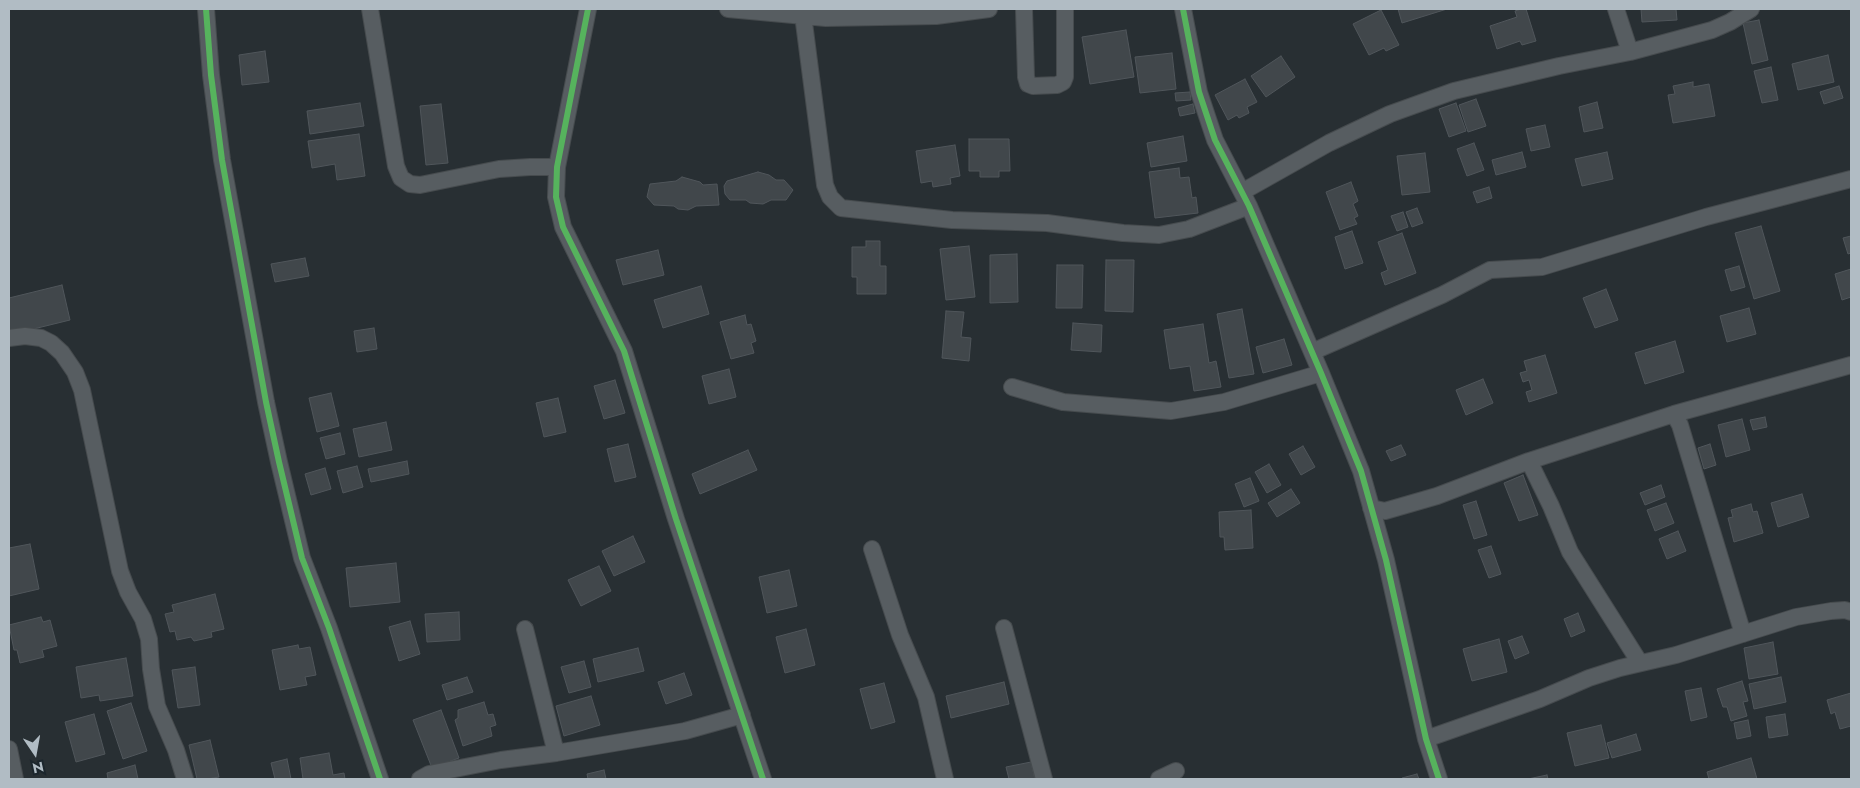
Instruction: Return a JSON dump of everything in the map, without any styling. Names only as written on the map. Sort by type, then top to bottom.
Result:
[{"type":"street","points":[[206,9],[211,75],[222,160],[266,402],[279,462],[302,558],[332,636],[380,779]]},
{"type":"street","points":[[370,9],[396,166],[401,178],[410,184],[420,185],[499,170],[557,167]]},
{"type":"street","points":[[588,9],[557,167],[556,197],[563,227],[624,351],[676,519],[763,779]]},
{"type":"street","points":[[728,9],[826,18],[936,16],[989,9]]},
{"type":"street","points":[[1024,9],[1026,77],[1028,84],[1033,86],[1057,85],[1063,82],[1065,77],[1064,9]]},
{"type":"street","points":[[1183,9],[1199,92],[1215,140],[1245,199],[1321,373],[1361,471],[1386,560],[1426,739],[1439,779]]},
{"type":"street","points":[[1616,9],[1630,52]]},
{"type":"street","points":[[804,16],[825,186],[830,197],[841,208],[952,220],[1047,223],[1123,233],[1159,235],[1190,229],[1245,199],[1329,143],[1390,114],[1454,91],[1559,66],[1630,52],[1712,30],[1752,9]]},
{"type":"street","points":[[1312,352],[1442,295],[1490,270],[1542,267],[1706,217],[1851,179]]},
{"type":"street","points":[[9,338],[25,336],[41,338],[51,343],[62,353],[75,372],[82,390],[120,572],[128,592],[143,619],[149,639],[151,670],[157,706],[186,779]]},
{"type":"street","points":[[1371,508],[1385,511],[1437,496],[1529,461],[1674,414],[1851,365]]},
{"type":"street","points":[[1012,388],[1063,402],[1171,412],[1224,402],[1321,373]]},
{"type":"street","points":[[1674,414],[1680,425],[1743,634]]},
{"type":"street","points":[[1529,461],[1551,506],[1570,552],[1640,664]]},
{"type":"street","points":[[872,549],[900,634],[926,697],[945,779]]},
{"type":"street","points":[[1426,739],[1540,699],[1589,678],[1676,655],[1796,616],[1831,611],[1845,610],[1851,612]]},
{"type":"street","points":[[1004,628],[1044,779]]},
{"type":"street","points":[[524,629],[556,753]]},
{"type":"street","points":[[420,779],[429,774],[501,760],[556,753],[685,731],[742,715]]},
{"type":"street","points":[[9,749],[15,779]]},
{"type":"street","points":[[1159,779],[1176,772]]},
{"type":"building","points":[[1398,9],[1447,9],[1402,23]]},
{"type":"building","points":[[1526,9],[1536,41],[1522,45],[1520,41],[1497,49],[1490,26],[1517,17],[1515,11]]},
{"type":"building","points":[[1641,9],[1676,9],[1677,20],[1642,22]]},
{"type":"building","points":[[1381,10],[1399,45],[1386,51],[1384,48],[1369,55],[1353,24]]},
{"type":"building","points":[[1759,20],[1768,60],[1752,64],[1743,23]]},
{"type":"building","points":[[1126,30],[1134,77],[1090,84],[1082,37]]},
{"type":"building","points":[[265,51],[269,82],[242,85],[239,55]]},
{"type":"building","points":[[1172,53],[1176,89],[1140,93],[1135,57]]},
{"type":"building","points":[[1828,55],[1834,82],[1798,90],[1792,64]]},
{"type":"building","points":[[1281,56],[1295,77],[1266,97],[1251,76]]},
{"type":"building","points":[[1771,67],[1778,100],[1762,103],[1754,71]]},
{"type":"building","points":[[1245,79],[1257,102],[1247,107],[1249,113],[1239,118],[1237,115],[1228,120],[1215,95]]},
{"type":"building","points":[[1693,82],[1693,87],[1709,84],[1715,116],[1673,123],[1668,95],[1675,94],[1673,86]]},
{"type":"building","points":[[1839,86],[1843,98],[1824,104],[1820,92]]},
{"type":"building","points":[[1190,92],[1191,100],[1176,101],[1175,93]]},
{"type":"building","points":[[1476,99],[1486,126],[1468,132],[1459,105]]},
{"type":"building","points":[[1597,102],[1603,128],[1584,132],[1579,107]]},
{"type":"building","points":[[360,103],[364,126],[310,134],[307,111]]},
{"type":"building","points":[[1456,103],[1466,131],[1449,137],[1439,109]]},
{"type":"building","points":[[441,104],[448,163],[426,165],[420,106]]},
{"type":"building","points":[[1193,104],[1195,113],[1180,116],[1178,108]]},
{"type":"building","points":[[1545,125],[1550,147],[1531,151],[1526,129]]},
{"type":"building","points":[[359,134],[365,176],[337,180],[335,164],[312,168],[308,141]]},
{"type":"building","points":[[1183,136],[1187,161],[1151,167],[1147,143]]},
{"type":"building","points":[[969,139],[1009,139],[1010,171],[999,171],[999,177],[980,177],[980,171],[969,171]]},
{"type":"building","points":[[1474,143],[1484,170],[1467,176],[1457,149]]},
{"type":"building","points":[[955,145],[960,176],[950,178],[951,184],[933,187],[932,181],[921,183],[916,151]]},
{"type":"building","points":[[1522,152],[1526,167],[1496,175],[1492,160]]},
{"type":"building","points":[[1607,152],[1613,179],[1582,186],[1575,159]]},
{"type":"building","points":[[1425,153],[1430,192],[1402,195],[1397,156]]},
{"type":"building","points":[[1179,168],[1180,178],[1189,177],[1192,198],[1196,197],[1198,213],[1155,218],[1149,172]]},
{"type":"building","points":[[758,172],[769,175],[776,180],[784,180],[793,190],[786,200],[771,200],[763,204],[750,203],[746,200],[730,200],[725,194],[724,186],[727,181]]},
{"type":"building","points":[[682,177],[700,182],[703,185],[717,184],[719,205],[696,206],[688,210],[678,209],[674,206],[654,205],[647,197],[650,184],[676,181]]},
{"type":"building","points":[[1351,182],[1358,201],[1353,204],[1358,216],[1354,218],[1357,224],[1340,230],[1326,192]]},
{"type":"building","points":[[1489,187],[1492,198],[1477,203],[1473,192]]},
{"type":"building","points":[[1417,208],[1423,223],[1412,227],[1406,212]]},
{"type":"building","points":[[1403,212],[1408,227],[1397,231],[1391,216]]},
{"type":"building","points":[[1761,226],[1780,291],[1754,299],[1735,233]]},
{"type":"building","points":[[1352,231],[1363,263],[1345,269],[1335,237]]},
{"type":"building","points":[[1402,233],[1416,273],[1385,285],[1381,273],[1388,270],[1378,242]]},
{"type":"building","points":[[1851,236],[1851,253],[1848,254],[1843,238]]},
{"type":"building","points":[[866,241],[880,241],[880,266],[886,266],[886,294],[857,294],[857,277],[852,277],[852,247],[866,247]]},
{"type":"building","points":[[969,246],[975,297],[946,300],[940,249]]},
{"type":"building","points":[[658,250],[664,275],[623,285],[616,260]]},
{"type":"building","points":[[1017,254],[1018,302],[990,303],[990,255]]},
{"type":"building","points":[[305,258],[309,276],[275,282],[271,264]]},
{"type":"building","points":[[1106,260],[1134,260],[1133,312],[1105,311]]},
{"type":"building","points":[[1057,265],[1083,265],[1082,308],[1056,308]]},
{"type":"building","points":[[1739,266],[1745,287],[1731,291],[1725,270]]},
{"type":"building","points":[[1851,269],[1851,297],[1842,300],[1835,274]]},
{"type":"building","points":[[62,285],[70,320],[9,335],[9,298]]},
{"type":"building","points":[[701,286],[709,314],[663,328],[654,300]]},
{"type":"building","points":[[1606,289],[1618,320],[1595,328],[1583,298]]},
{"type":"building","points":[[1749,308],[1756,334],[1727,342],[1720,316]]},
{"type":"building","points":[[1242,309],[1254,374],[1229,378],[1217,314]]},
{"type":"building","points":[[946,311],[964,312],[961,337],[971,338],[969,361],[942,358]]},
{"type":"building","points":[[745,315],[747,325],[751,324],[756,341],[751,343],[754,353],[731,359],[720,322]]},
{"type":"building","points":[[1073,323],[1102,325],[1101,352],[1071,350]]},
{"type":"building","points":[[1203,324],[1209,363],[1216,361],[1221,387],[1194,391],[1190,366],[1170,369],[1164,330]]},
{"type":"building","points":[[374,328],[377,349],[357,352],[354,331]]},
{"type":"building","points":[[1284,339],[1292,365],[1263,373],[1256,347]]},
{"type":"building","points":[[1675,341],[1684,372],[1645,384],[1635,353]]},
{"type":"building","points":[[1545,355],[1557,393],[1529,402],[1526,392],[1532,390],[1529,380],[1523,382],[1520,373],[1527,371],[1524,361]]},
{"type":"building","points":[[729,369],[736,397],[709,404],[702,376]]},
{"type":"building","points":[[1483,379],[1493,403],[1466,415],[1456,390]]},
{"type":"building","points":[[615,380],[625,413],[604,419],[594,386]]},
{"type":"building","points":[[331,393],[339,426],[317,432],[309,398]]},
{"type":"building","points":[[558,398],[566,432],[544,437],[536,403]]},
{"type":"building","points":[[1765,417],[1767,427],[1753,430],[1750,420]]},
{"type":"building","points":[[1742,419],[1750,450],[1726,457],[1718,425]]},
{"type":"building","points":[[386,422],[392,450],[359,457],[353,429]]},
{"type":"building","points":[[340,433],[345,454],[326,459],[320,438]]},
{"type":"building","points":[[628,444],[636,477],[615,482],[607,449]]},
{"type":"building","points":[[1710,444],[1716,465],[1704,469],[1698,448]]},
{"type":"building","points":[[1401,445],[1406,455],[1391,461],[1386,451]]},
{"type":"building","points":[[1303,446],[1315,467],[1301,475],[1289,454]]},
{"type":"building","points":[[748,450],[757,470],[700,494],[692,474]]},
{"type":"building","points":[[407,461],[409,474],[371,482],[368,469]]},
{"type":"building","points":[[1269,464],[1281,485],[1267,493],[1255,472]]},
{"type":"building","points":[[357,466],[363,487],[343,493],[337,471]]},
{"type":"building","points":[[325,468],[331,489],[311,495],[305,474]]},
{"type":"building","points":[[1523,475],[1538,515],[1519,521],[1504,483]]},
{"type":"building","points":[[1250,478],[1259,501],[1244,507],[1235,484]]},
{"type":"building","points":[[1661,485],[1665,497],[1645,505],[1640,493]]},
{"type":"building","points":[[1291,489],[1300,503],[1277,517],[1268,503]]},
{"type":"building","points":[[1802,494],[1809,517],[1778,527],[1771,503]]},
{"type":"building","points":[[1476,501],[1487,535],[1474,539],[1463,505]]},
{"type":"building","points":[[1666,503],[1674,523],[1655,531],[1647,510]]},
{"type":"building","points":[[1751,504],[1753,512],[1757,511],[1763,533],[1734,542],[1728,518],[1733,517],[1731,510]]},
{"type":"building","points":[[1251,510],[1253,548],[1225,550],[1224,537],[1220,537],[1219,512]]},
{"type":"building","points":[[1678,531],[1686,551],[1667,559],[1659,539]]},
{"type":"building","points":[[633,536],[645,562],[614,576],[602,551]]},
{"type":"building","points":[[30,544],[39,589],[9,596],[9,548]]},
{"type":"building","points":[[1491,546],[1501,574],[1489,578],[1478,550]]},
{"type":"building","points":[[396,563],[400,602],[350,607],[346,568]]},
{"type":"building","points":[[599,566],[611,591],[581,606],[568,580]]},
{"type":"building","points":[[789,570],[797,606],[767,613],[759,577]]},
{"type":"building","points":[[215,594],[224,629],[211,632],[212,637],[194,641],[191,637],[177,640],[175,631],[170,632],[165,614],[174,612],[172,605]]},
{"type":"building","points":[[459,612],[460,640],[427,642],[425,614]]},
{"type":"building","points":[[1578,613],[1585,631],[1571,637],[1564,619]]},
{"type":"building","points":[[41,617],[43,622],[50,620],[57,646],[42,650],[44,657],[20,663],[17,650],[14,650],[9,625]]},
{"type":"building","points":[[410,621],[420,654],[399,661],[389,627]]},
{"type":"building","points":[[806,629],[815,665],[785,673],[776,637]]},
{"type":"building","points":[[1522,636],[1529,653],[1515,659],[1508,641]]},
{"type":"building","points":[[1499,639],[1507,672],[1472,681],[1463,649]]},
{"type":"building","points":[[1773,642],[1778,674],[1749,679],[1744,648]]},
{"type":"building","points":[[298,645],[299,649],[310,647],[316,675],[305,677],[307,685],[280,690],[272,650]]},
{"type":"building","points":[[638,648],[644,671],[598,682],[593,659]]},
{"type":"building","points":[[126,658],[133,696],[100,701],[99,695],[81,698],[76,667]]},
{"type":"building","points":[[584,661],[591,687],[569,693],[561,667]]},
{"type":"building","points":[[195,667],[200,705],[178,708],[172,670]]},
{"type":"building","points":[[684,673],[692,695],[666,704],[658,682]]},
{"type":"building","points":[[467,677],[473,692],[447,700],[442,685]]},
{"type":"building","points":[[1781,677],[1786,702],[1754,709],[1749,684]]},
{"type":"building","points":[[1742,681],[1748,701],[1743,702],[1747,716],[1731,721],[1727,707],[1723,707],[1717,689]]},
{"type":"building","points":[[1004,682],[1009,704],[951,718],[946,696]]},
{"type":"building","points":[[884,683],[895,722],[871,729],[860,689]]},
{"type":"building","points":[[1701,688],[1707,717],[1691,721],[1685,691]]},
{"type":"building","points":[[1851,693],[1851,726],[1840,729],[1835,712],[1831,714],[1827,700]]},
{"type":"building","points":[[591,696],[600,725],[564,736],[556,706]]},
{"type":"building","points":[[484,702],[488,715],[493,714],[496,725],[490,727],[492,736],[463,746],[455,720],[458,718],[458,710]]},
{"type":"building","points":[[131,703],[147,751],[123,759],[107,711]]},
{"type":"building","points":[[441,710],[459,758],[432,768],[413,720]]},
{"type":"building","points":[[94,714],[105,754],[76,762],[65,722]]},
{"type":"building","points":[[1785,714],[1788,735],[1769,738],[1766,717]]},
{"type":"building","points":[[1748,720],[1751,736],[1737,739],[1734,723]]},
{"type":"building","points":[[1601,725],[1609,758],[1575,766],[1567,733]]},
{"type":"building","points":[[1636,734],[1641,750],[1612,758],[1607,743]]},
{"type":"building","points":[[210,740],[219,777],[197,779],[189,745]]},
{"type":"building","points":[[329,753],[333,775],[344,773],[345,779],[303,779],[300,758]]},
{"type":"building","points":[[1751,758],[1757,779],[1709,779],[1707,772]]},
{"type":"building","points":[[287,759],[291,779],[275,779],[271,763]]},
{"type":"building","points":[[1031,762],[1035,779],[1009,779],[1006,767]]},
{"type":"building","points":[[135,765],[138,779],[108,779],[107,773]]},
{"type":"building","points":[[604,770],[606,779],[588,779],[587,774]]},
{"type":"building","points":[[1417,774],[1419,779],[1402,778]]},
{"type":"building","points":[[1547,775],[1548,779],[1528,779]]},
{"type":"cycle path","points":[[206,9],[211,75],[222,160],[266,402],[279,462],[302,558],[329,628],[380,779]]},
{"type":"cycle path","points":[[588,9],[557,167],[556,197],[563,227],[624,351],[676,519],[763,779]]},
{"type":"cycle path","points":[[1183,9],[1199,92],[1215,140],[1249,206],[1361,471],[1386,560],[1426,739],[1439,779]]}]
